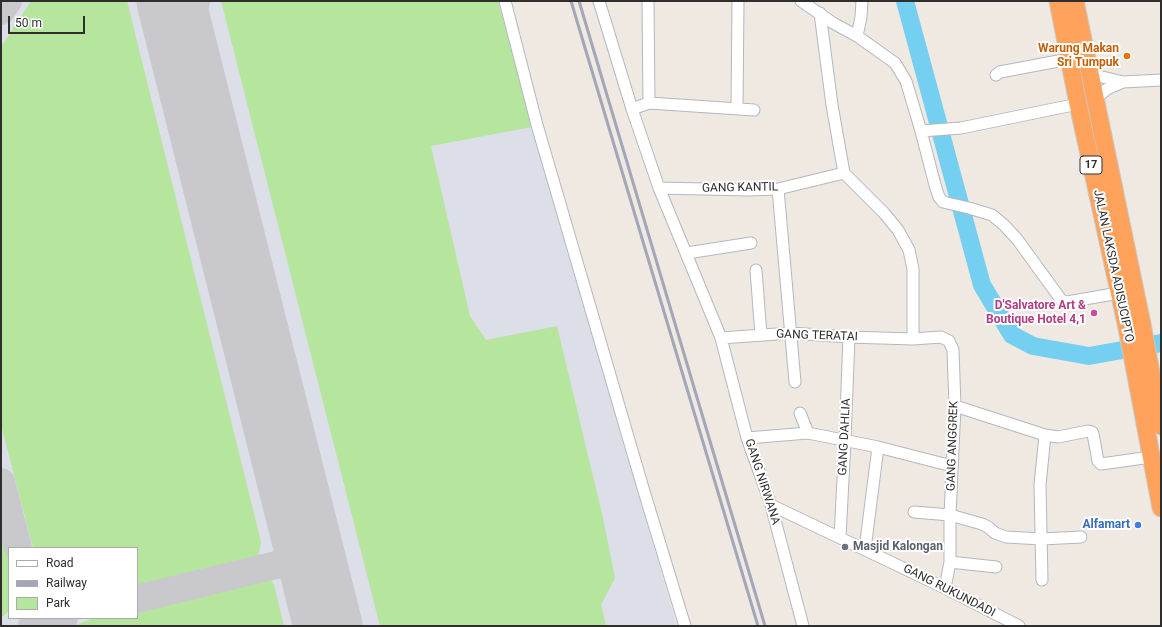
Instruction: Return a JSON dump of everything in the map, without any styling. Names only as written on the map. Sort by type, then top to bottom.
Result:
[{"type":"highway","name":"JALAN LAKSDA ADISUCIPTO","points":[[1058,1],[1078,104],[1119,294],[1135,326]]},
{"type":"highway","name":"JALAN LAKSDA ADISUCIPTO","points":[[1075,1],[1095,99],[1145,380],[1151,457],[1161,508]]},
{"type":"highway","name":"JALAN LAKSDA ADISUCIPTO","points":[[1145,380],[1161,426]]},
{"type":"street","points":[[505,1],[538,125],[649,510],[685,626]]},
{"type":"street","name":"GANG NIRWANA","points":[[600,1],[632,109],[659,188],[721,338],[748,438],[771,505],[803,626]]},
{"type":"street","points":[[648,1],[649,103]]},
{"type":"street","points":[[737,109],[738,1]]},
{"type":"street","points":[[801,1],[820,13],[832,23],[857,36],[895,63],[906,81],[939,198],[943,202],[969,208],[992,216],[1004,225],[1017,239],[1062,301],[1067,302],[1119,294]]},
{"type":"street","points":[[857,36],[861,17],[862,1]]},
{"type":"street","points":[[820,13],[832,105],[844,173],[884,213],[898,230],[909,250],[913,269],[913,339]]},
{"type":"street","points":[[996,75],[1004,71],[1070,59]]},
{"type":"street","points":[[1090,74],[1123,82],[1161,80]]},
{"type":"street","points":[[1095,99],[1108,89],[1123,82]]},
{"type":"street","points":[[632,109],[649,103],[754,110]]},
{"type":"street","points":[[921,131],[961,128],[1078,104]]},
{"type":"street","name":"GANG KANTIL","points":[[659,188],[749,190],[778,189],[844,173]]},
{"type":"street","points":[[778,189],[795,382]]},
{"type":"street","points":[[686,253],[751,243]]},
{"type":"street","points":[[756,270],[761,335]]},
{"type":"street","name":"GANG TERATAI","points":[[721,338],[791,333],[849,338],[913,339]]},
{"type":"street","name":"GANG ANGGREK","points":[[913,339],[941,337],[949,341],[953,350],[955,406],[950,515],[950,562],[945,588]]},
{"type":"street","name":"GANG DAHLIA","points":[[840,537],[849,338]]},
{"type":"street","points":[[955,406],[1045,435],[1058,437],[1088,430],[1093,434],[1098,461],[1101,464],[1151,457]]},
{"type":"street","points":[[800,413],[808,433]]},
{"type":"street","points":[[748,438],[808,433],[878,447],[952,466]]},
{"type":"street","points":[[1042,580],[1040,485],[1045,435]]},
{"type":"street","points":[[865,549],[878,447]]},
{"type":"street","name":"GANG RUKUNDADI","points":[[771,505],[945,588],[1019,626]]},
{"type":"street","points":[[914,512],[950,515],[988,527],[999,536],[1042,539],[1081,538]]},
{"type":"street","points":[[950,562],[996,567]]},
{"type":"shaded area","points":[[1,1],[498,1],[532,127],[677,626],[1,626]]},
{"type":"green space","points":[[31,1],[127,1],[261,542],[259,554],[248,561],[138,588],[138,547],[33,547],[1,425],[1,47]]},
{"type":"green space","points":[[221,1],[498,1],[532,127],[431,146],[470,316],[486,340],[557,326],[603,518],[615,578],[601,605],[606,626],[380,626]]},
{"type":"green space","points":[[1,513],[10,547],[8,547],[8,612],[1,618]]},
{"type":"green space","points":[[263,577],[271,580],[274,585],[284,626],[74,626],[91,619],[138,619],[138,607]]},
{"type":"waterway","points":[[905,1],[982,285],[1012,335],[1033,346],[1089,356],[1161,343]]},
{"type":"taxiway","points":[[1,11],[8,1]]},
{"type":"taxiway","points":[[183,51],[196,1]]},
{"type":"taxiway","points":[[1,482],[18,547]]},
{"type":"taxiway","points":[[284,563],[295,555],[304,530]]},
{"type":"taxiway","points":[[138,599],[284,563],[298,564],[316,576]]},
{"type":"taxiway","points":[[32,626],[60,619]]},
{"type":"runway","points":[[171,1],[328,626]]},
{"type":"railway","points":[[571,1],[758,626]]},
{"type":"railway","points":[[579,1],[765,626]]},
{"type":"place","name":"Warung Makan Sri Tumpuk","points":[[1127,56]]},
{"type":"place","name":"D'Salvatore Art & Boutique Hotel 4,1","points":[[1094,313]]},
{"type":"place","name":"Alfamart","points":[[1138,525]]},
{"type":"place","name":"Masjid Kalongan","points":[[845,547]]}]
